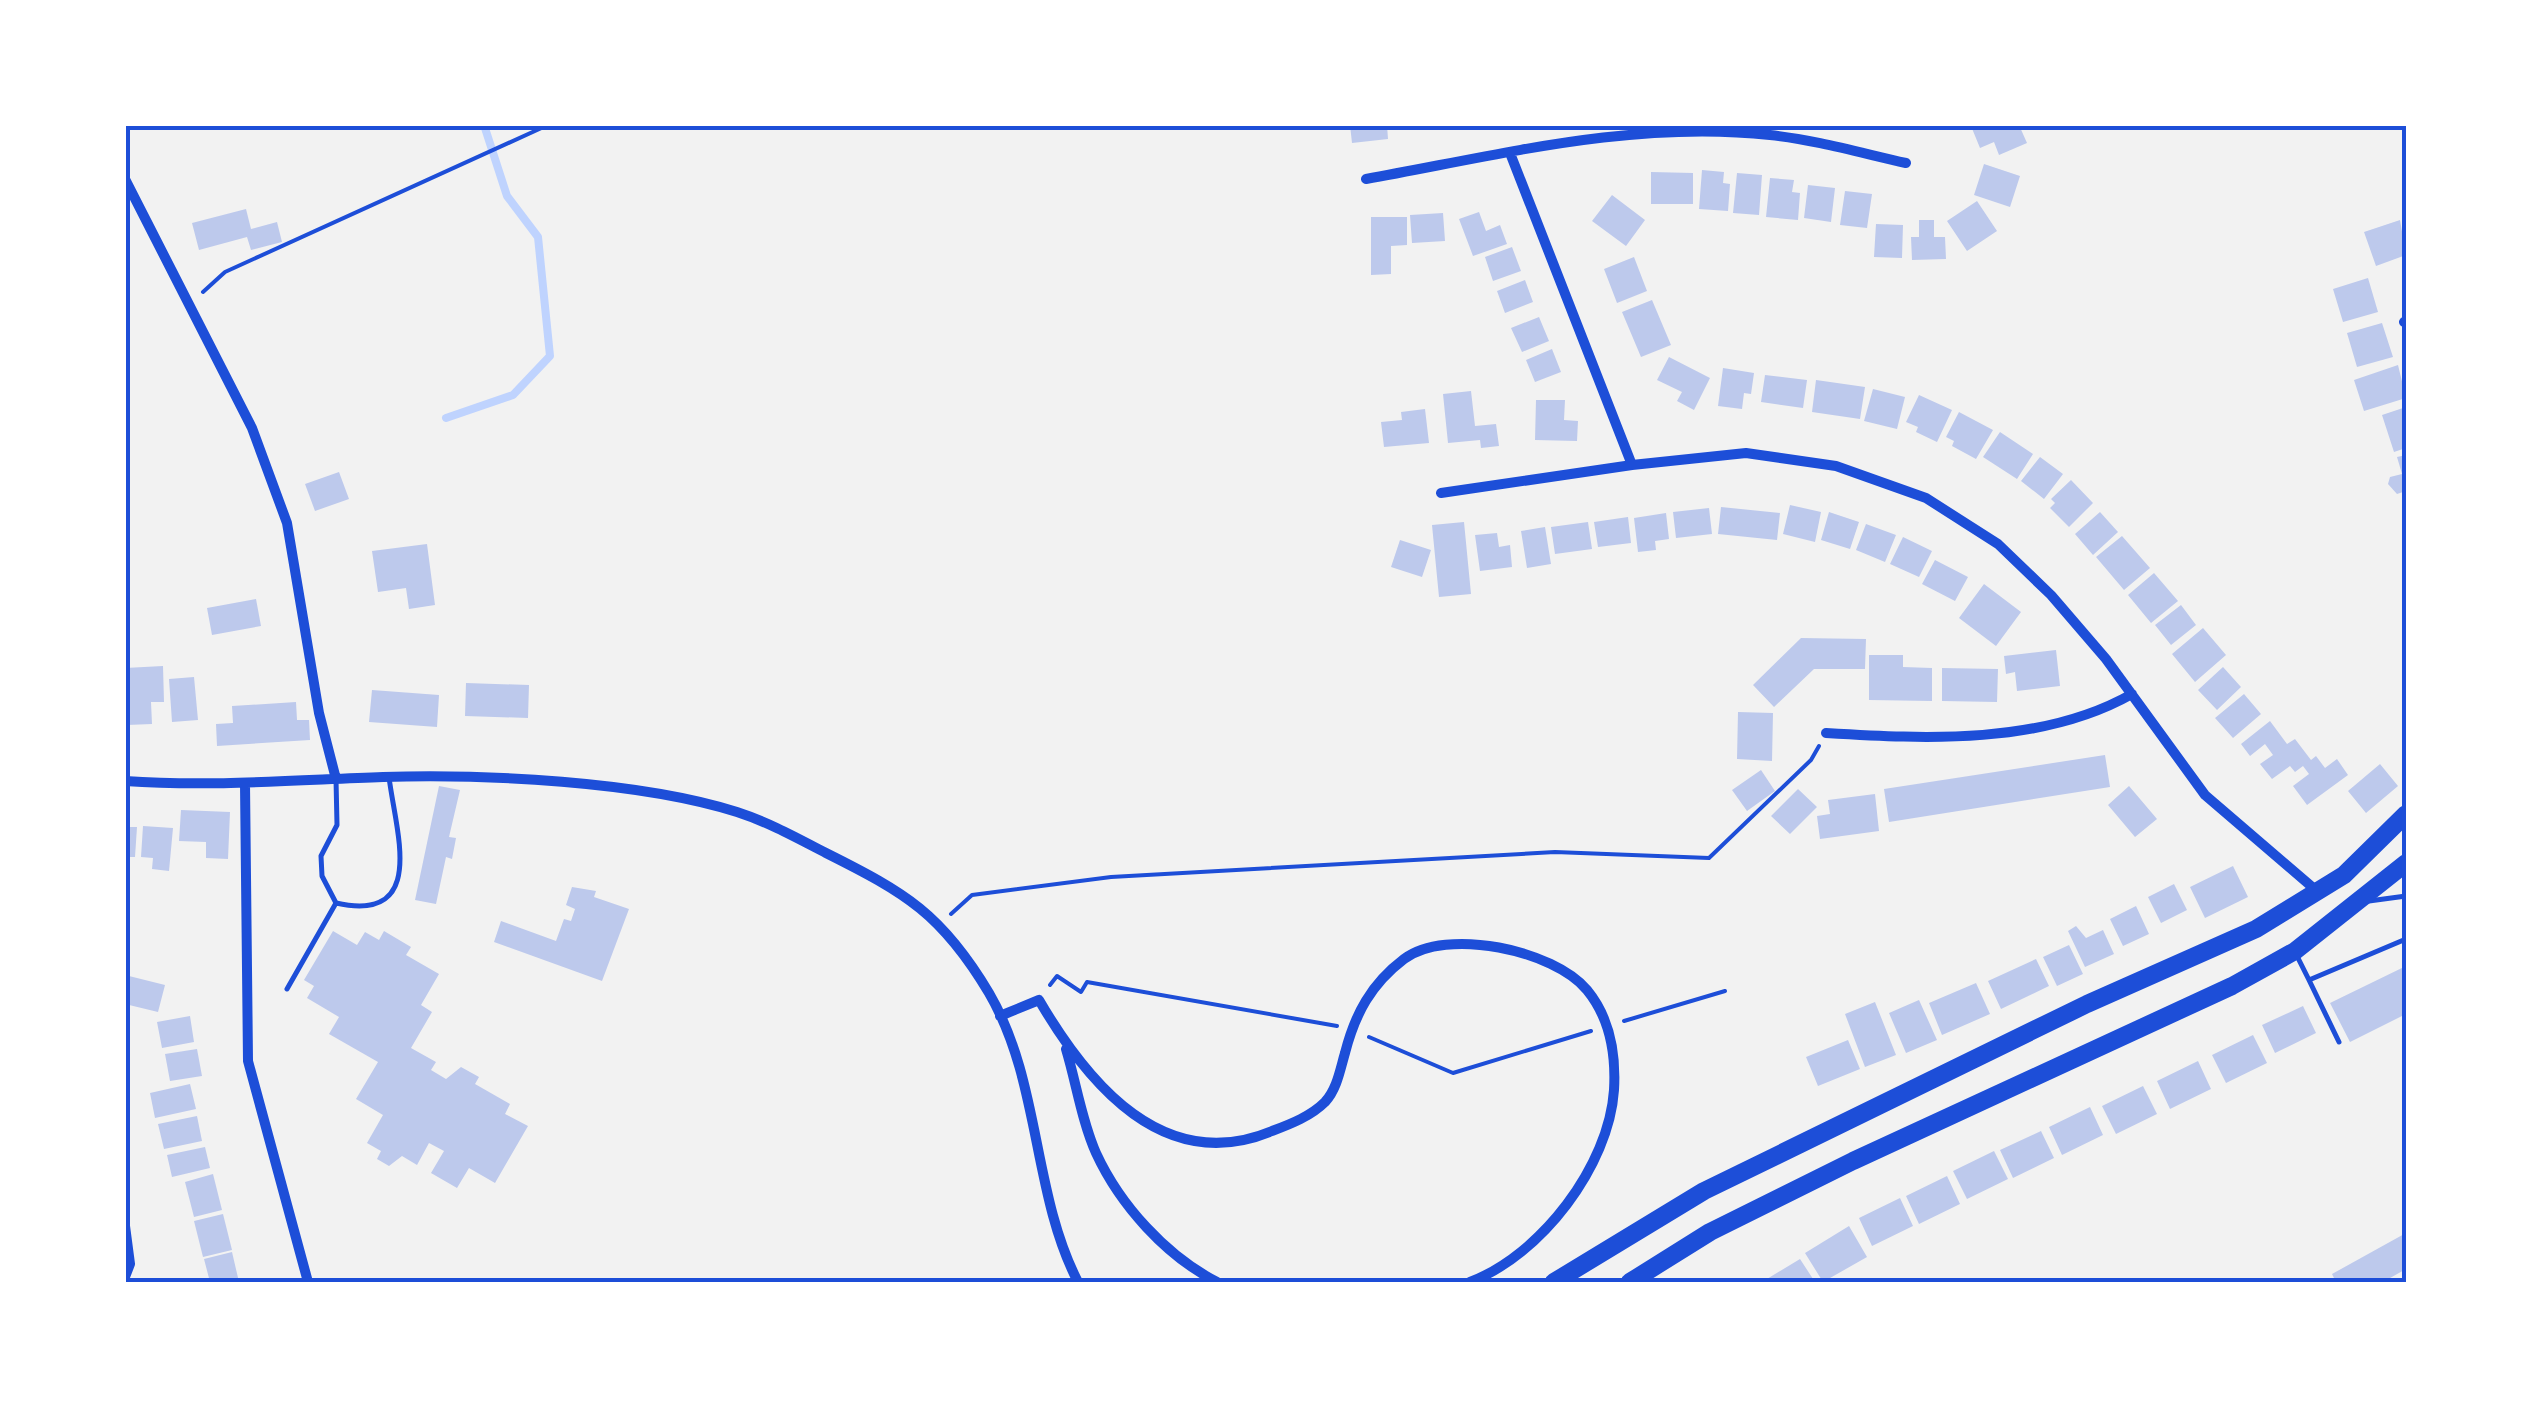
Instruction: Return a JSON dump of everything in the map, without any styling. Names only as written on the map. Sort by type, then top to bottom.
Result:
[{"type":"highway","points":[[1554,1282],[1704,1190],[2088,1004],[2256,929],[2344,875],[2406,814]]},
{"type":"highway","points":[[1630,1282],[1710,1232],[1800,1187],[2232,986],[2295,951],[2406,864]]},
{"type":"street","points":[[1366,179],[1594,136],[1711,131],[1785,137],[1906,163]]},
{"type":"street","points":[[1510,153],[1632,464]]},
{"type":"street","points":[[125,179],[252,428],[287,523],[318,713],[336,780]]},
{"type":"street","points":[[1441,493],[1632,464],[1746,453],[1793,458],[1880,479],[1926,498],[2012,557],[2078,623],[2204,795],[2318,892]]},
{"type":"street","points":[[1826,733],[1922,736],[2036,727],[2085,717],[2132,694]]},
{"type":"street","points":[[125,781],[245,784],[389,777],[575,784],[736,812],[910,896],[942,926],[990,994],[1000,1016],[1024,1083],[1062,1252],[1078,1282]]},
{"type":"street","points":[[245,784],[248,1061],[308,1282]]},
{"type":"street","points":[[1000,1016],[1040,1000],[1064,1043],[1114,1101],[1137,1118],[1187,1138],[1237,1142],[1286,1126],[1326,1100],[1363,1001],[1408,956],[1440,945],[1484,946],[1534,957],[1566,972],[1597,1005],[1612,1046],[1615,1072],[1607,1128],[1552,1221],[1522,1251],[1470,1282]]},
{"type":"street","points":[[1064,1043],[1095,1151],[1116,1188],[1169,1249],[1217,1282]]},
{"type":"street","points":[[125,1226],[130,1264],[125,1277]]},
{"type":"lane","points":[[336,903],[370,907],[384,900],[400,879],[403,853],[389,777]]},
{"type":"lane","points":[[336,780],[337,824],[321,856],[322,876],[336,903]]},
{"type":"lane","points":[[2362,902],[2406,896]]},
{"type":"lane","points":[[287,988],[336,903]]},
{"type":"lane","points":[[2308,980],[2406,939]]},
{"type":"lane","points":[[2295,951],[2339,1042]]},
{"type":"path","points":[[191,302],[225,272],[548,125]]},
{"type":"path","points":[[942,926],[959,902],[972,895],[1111,877],[1555,852],[1709,858],[1812,760],[1826,733]]},
{"type":"building","points":[[1350,125],[1387,125],[1388,139],[1352,143]]},
{"type":"building","points":[[2019,125],[2027,143],[1999,155],[1994,142],[1980,148],[1971,126]]},
{"type":"building","points":[[1984,164],[2020,176],[2010,207],[1974,195]]},
{"type":"building","points":[[1702,170],[1724,172],[1723,183],[1730,184],[1728,211],[1699,209]]},
{"type":"building","points":[[1651,172],[1693,173],[1693,204],[1651,204]]},
{"type":"building","points":[[1737,173],[1762,175],[1759,215],[1733,213]]},
{"type":"building","points":[[1770,178],[1794,180],[1792,192],[1800,193],[1798,220],[1766,217]]},
{"type":"building","points":[[1808,185],[1835,188],[1831,222],[1804,218]]},
{"type":"building","points":[[1845,191],[1872,194],[1867,228],[1840,225]]},
{"type":"building","points":[[1612,195],[1645,220],[1626,246],[1592,221]]},
{"type":"building","points":[[1977,201],[1997,231],[1967,251],[1947,221]]},
{"type":"building","points":[[246,209],[251,229],[277,222],[282,242],[251,250],[247,237],[199,250],[192,223]]},
{"type":"building","points":[[1479,212],[1486,231],[1500,225],[1507,244],[1473,256],[1459,219]]},
{"type":"building","points":[[1443,213],[1445,241],[1412,243],[1410,215]]},
{"type":"building","points":[[1371,217],[1407,217],[1407,245],[1391,246],[1391,274],[1371,275]]},
{"type":"building","points":[[1919,220],[1934,220],[1934,237],[1945,237],[1946,259],[1912,260],[1911,237],[1919,237]]},
{"type":"building","points":[[2400,220],[2406,255],[2376,266],[2364,232]]},
{"type":"building","points":[[1876,224],[1903,225],[1902,258],[1874,257]]},
{"type":"building","points":[[1512,247],[1521,271],[1493,281],[1485,257]]},
{"type":"building","points":[[1634,257],[1647,291],[1617,303],[1604,269]]},
{"type":"building","points":[[2368,278],[2378,312],[2343,322],[2333,289]]},
{"type":"building","points":[[1525,280],[1533,302],[1505,313],[1497,291]]},
{"type":"building","points":[[1652,300],[1671,345],[1641,357],[1622,312]]},
{"type":"building","points":[[1539,317],[1549,341],[1522,352],[1511,328]]},
{"type":"building","points":[[2382,323],[2393,357],[2357,367],[2347,333]]},
{"type":"building","points":[[1552,349],[1561,372],[1535,382],[1526,360]]},
{"type":"building","points":[[1669,357],[1710,378],[1694,410],[1677,401],[1682,392],[1657,380]]},
{"type":"building","points":[[2398,365],[2406,398],[2364,411],[2354,380]]},
{"type":"building","points":[[1723,368],[1754,373],[1751,394],[1744,393],[1742,409],[1718,406]]},
{"type":"building","points":[[1765,375],[1807,380],[1803,408],[1761,402]]},
{"type":"building","points":[[1816,380],[1865,387],[1860,419],[1812,412]]},
{"type":"building","points":[[1873,389],[1905,397],[1897,429],[1864,421]]},
{"type":"building","points":[[1471,391],[1475,426],[1496,424],[1499,446],[1481,448],[1480,440],[1448,443],[1443,394]]},
{"type":"building","points":[[1919,395],[1952,410],[1937,442],[1906,422]]},
{"type":"building","points":[[1536,400],[1565,400],[1564,420],[1578,421],[1577,441],[1535,440]]},
{"type":"building","points":[[2406,407],[2406,448],[2394,452],[2382,415]]},
{"type":"building","points":[[1425,409],[1429,443],[1384,447],[1381,422],[1402,420],[1401,412]]},
{"type":"building","points":[[1959,412],[1993,430],[1976,459],[1952,446],[1954,441],[1946,437]]},
{"type":"building","points":[[2000,432],[2033,454],[2017,479],[1983,457]]},
{"type":"building","points":[[2406,455],[2406,491],[2397,494],[2388,484],[2390,477],[2402,474],[2397,457]]},
{"type":"building","points":[[2040,457],[2063,474],[2044,499],[2021,481]]},
{"type":"building","points":[[339,472],[349,499],[315,511],[305,484]]},
{"type":"building","points":[[2071,480],[2093,503],[2069,527],[2050,508],[2055,503],[2051,499]]},
{"type":"building","points":[[1790,505],[1821,512],[1815,542],[1783,534]]},
{"type":"building","points":[[1721,507],[1780,513],[1777,540],[1718,534]]},
{"type":"building","points":[[1709,508],[1712,534],[1676,538],[1673,512]]},
{"type":"building","points":[[1829,512],[1859,522],[1850,549],[1821,540]]},
{"type":"building","points":[[2100,512],[2118,532],[2093,555],[2075,534]]},
{"type":"building","points":[[1666,513],[1669,539],[1655,541],[1656,550],[1638,552],[1634,518]]},
{"type":"building","points":[[1628,517],[1631,543],[1598,547],[1594,522]]},
{"type":"building","points":[[1464,522],[1471,594],[1439,597],[1432,525]]},
{"type":"building","points":[[1588,522],[1592,549],[1555,554],[1551,527]]},
{"type":"building","points":[[1866,524],[1896,535],[1885,562],[1856,550]]},
{"type":"building","points":[[1545,527],[1551,564],[1527,568],[1521,531]]},
{"type":"building","points":[[1497,533],[1499,547],[1510,545],[1512,567],[1480,571],[1475,535]]},
{"type":"building","points":[[2122,536],[2150,568],[2124,590],[2096,557]]},
{"type":"building","points":[[1903,537],[1932,551],[1919,577],[1890,564]]},
{"type":"building","points":[[1400,540],[1431,550],[1422,577],[1391,567]]},
{"type":"building","points":[[427,544],[435,605],[409,609],[406,588],[378,592],[372,551]]},
{"type":"building","points":[[1935,560],[1968,577],[1955,601],[1922,584]]},
{"type":"building","points":[[2154,573],[2178,601],[2151,623],[2128,595]]},
{"type":"building","points":[[1984,584],[2021,612],[1996,646],[1959,618]]},
{"type":"building","points":[[256,599],[261,626],[212,635],[207,608]]},
{"type":"building","points":[[2181,605],[2196,625],[2171,645],[2155,625]]},
{"type":"building","points":[[2203,628],[2226,655],[2195,682],[2172,654]]},
{"type":"building","points":[[1801,638],[1866,639],[1865,669],[1814,669],[1774,707],[1753,685]]},
{"type":"building","points":[[2056,650],[2060,686],[2017,691],[2015,672],[2006,674],[2004,656]]},
{"type":"building","points":[[1869,655],[1903,655],[1903,667],[1932,668],[1932,701],[1869,700]]},
{"type":"building","points":[[163,666],[164,702],[151,702],[152,724],[127,725],[125,668]]},
{"type":"building","points":[[2223,667],[2241,687],[2217,710],[2198,690]]},
{"type":"building","points":[[1942,668],[1998,669],[1997,702],[1942,701]]},
{"type":"building","points":[[194,677],[198,720],[172,722],[169,679]]},
{"type":"building","points":[[466,683],[529,685],[528,718],[465,716]]},
{"type":"building","points":[[372,690],[439,695],[437,727],[369,722]]},
{"type":"building","points":[[2244,694],[2261,714],[2233,738],[2215,718]]},
{"type":"building","points":[[296,702],[297,720],[309,720],[310,740],[217,746],[216,724],[233,723],[232,706]]},
{"type":"building","points":[[1738,712],[1773,713],[1772,761],[1737,759]]},
{"type":"building","points":[[2270,721],[2287,744],[2295,739],[2311,760],[2316,756],[2325,768],[2337,759],[2348,775],[2307,805],[2293,786],[2309,774],[2303,766],[2295,772],[2290,766],[2272,779],[2260,764],[2273,755],[2265,744],[2250,756],[2241,744]]},
{"type":"building","points":[[2105,755],[2110,787],[1889,822],[1884,789]]},
{"type":"building","points":[[2380,764],[2398,786],[2366,813],[2348,791]]},
{"type":"building","points":[[1761,770],[1775,791],[1747,811],[1732,790]]},
{"type":"building","points":[[439,786],[460,790],[449,837],[456,838],[452,859],[446,857],[436,904],[415,900]]},
{"type":"building","points":[[2129,786],[2157,819],[2135,837],[2108,805]]},
{"type":"building","points":[[1798,789],[1817,807],[1790,834],[1771,816]]},
{"type":"building","points":[[1875,794],[1879,831],[1820,839],[1817,816],[1830,814],[1828,800]]},
{"type":"building","points":[[181,810],[230,812],[228,859],[206,858],[206,842],[179,841]]},
{"type":"building","points":[[143,826],[173,828],[169,871],[152,869],[153,858],[141,857]]},
{"type":"building","points":[[125,827],[137,827],[135,857],[125,857]]},
{"type":"building","points":[[2233,866],[2248,897],[2205,918],[2190,887]]},
{"type":"building","points":[[2174,884],[2187,910],[2161,923],[2148,897]]},
{"type":"building","points":[[572,887],[596,891],[594,897],[629,909],[602,981],[494,942],[501,921],[556,941],[564,919],[571,921],[575,909],[566,905]]},
{"type":"building","points":[[2136,906],[2149,934],[2123,946],[2110,919]]},
{"type":"building","points":[[2076,926],[2086,938],[2103,930],[2114,954],[2085,967],[2068,931]]},
{"type":"building","points":[[333,931],[357,945],[365,932],[379,940],[384,931],[411,947],[406,955],[439,974],[421,1005],[432,1012],[411,1048],[436,1062],[431,1070],[446,1079],[461,1067],[479,1077],[475,1084],[510,1104],[505,1114],[528,1126],[495,1183],[469,1168],[457,1188],[431,1173],[444,1151],[429,1143],[417,1165],[402,1156],[389,1166],[377,1159],[381,1151],[367,1143],[383,1115],[356,1099],[378,1062],[329,1034],[339,1017],[307,998],[314,986],[304,980]]},
{"type":"building","points":[[2069,945],[2083,974],[2057,986],[2043,957]]},
{"type":"building","points":[[2036,959],[2049,986],[2001,1009],[1988,981]]},
{"type":"building","points":[[2406,966],[2406,1014],[2350,1042],[2330,1003]]},
{"type":"building","points":[[129,976],[165,985],[158,1012],[125,1004]]},
{"type":"building","points":[[1976,983],[1990,1014],[1942,1035],[1929,1003]]},
{"type":"building","points":[[1919,1000],[1937,1040],[1906,1053],[1889,1013]]},
{"type":"building","points":[[1875,1002],[1896,1055],[1865,1067],[1845,1014]]},
{"type":"building","points":[[2303,1006],[2316,1033],[2275,1053],[2262,1025]]},
{"type":"building","points":[[190,1016],[194,1042],[162,1048],[157,1022]]},
{"type":"building","points":[[2253,1035],[2267,1063],[2226,1083],[2212,1055]]},
{"type":"building","points":[[1848,1040],[1860,1069],[1818,1086],[1806,1057]]},
{"type":"building","points":[[197,1049],[202,1076],[170,1081],[165,1054]]},
{"type":"building","points":[[2198,1061],[2211,1089],[2170,1109],[2157,1081]]},
{"type":"building","points":[[190,1084],[196,1109],[155,1118],[150,1093]]},
{"type":"building","points":[[2143,1086],[2157,1114],[2116,1134],[2102,1106]]},
{"type":"building","points":[[2090,1107],[2103,1135],[2062,1155],[2049,1127]]},
{"type":"building","points":[[197,1116],[202,1141],[164,1149],[158,1124]]},
{"type":"building","points":[[2041,1131],[2054,1158],[2013,1178],[2000,1150]]},
{"type":"building","points":[[205,1147],[210,1168],[172,1177],[167,1155]]},
{"type":"building","points":[[1994,1151],[2008,1179],[1967,1199],[1953,1171]]},
{"type":"building","points":[[213,1174],[222,1210],[194,1217],[185,1182]]},
{"type":"building","points":[[1947,1176],[1960,1204],[1919,1224],[1906,1196]]},
{"type":"building","points":[[1900,1198],[1913,1226],[1872,1246],[1859,1218]]},
{"type":"building","points":[[223,1214],[232,1250],[203,1257],[194,1221]]},
{"type":"building","points":[[1849,1226],[1867,1257],[1823,1282],[1805,1253]]},
{"type":"building","points":[[2406,1233],[2406,1269],[2383,1282],[2336,1282],[2332,1274]]},
{"type":"building","points":[[232,1252],[239,1282],[210,1282],[204,1259]]},
{"type":"building","points":[[1800,1259],[1815,1282],[1762,1282]]},
{"type":"waterway","points":[[446,418],[513,395],[550,356],[538,237],[507,196],[484,125]]}]
